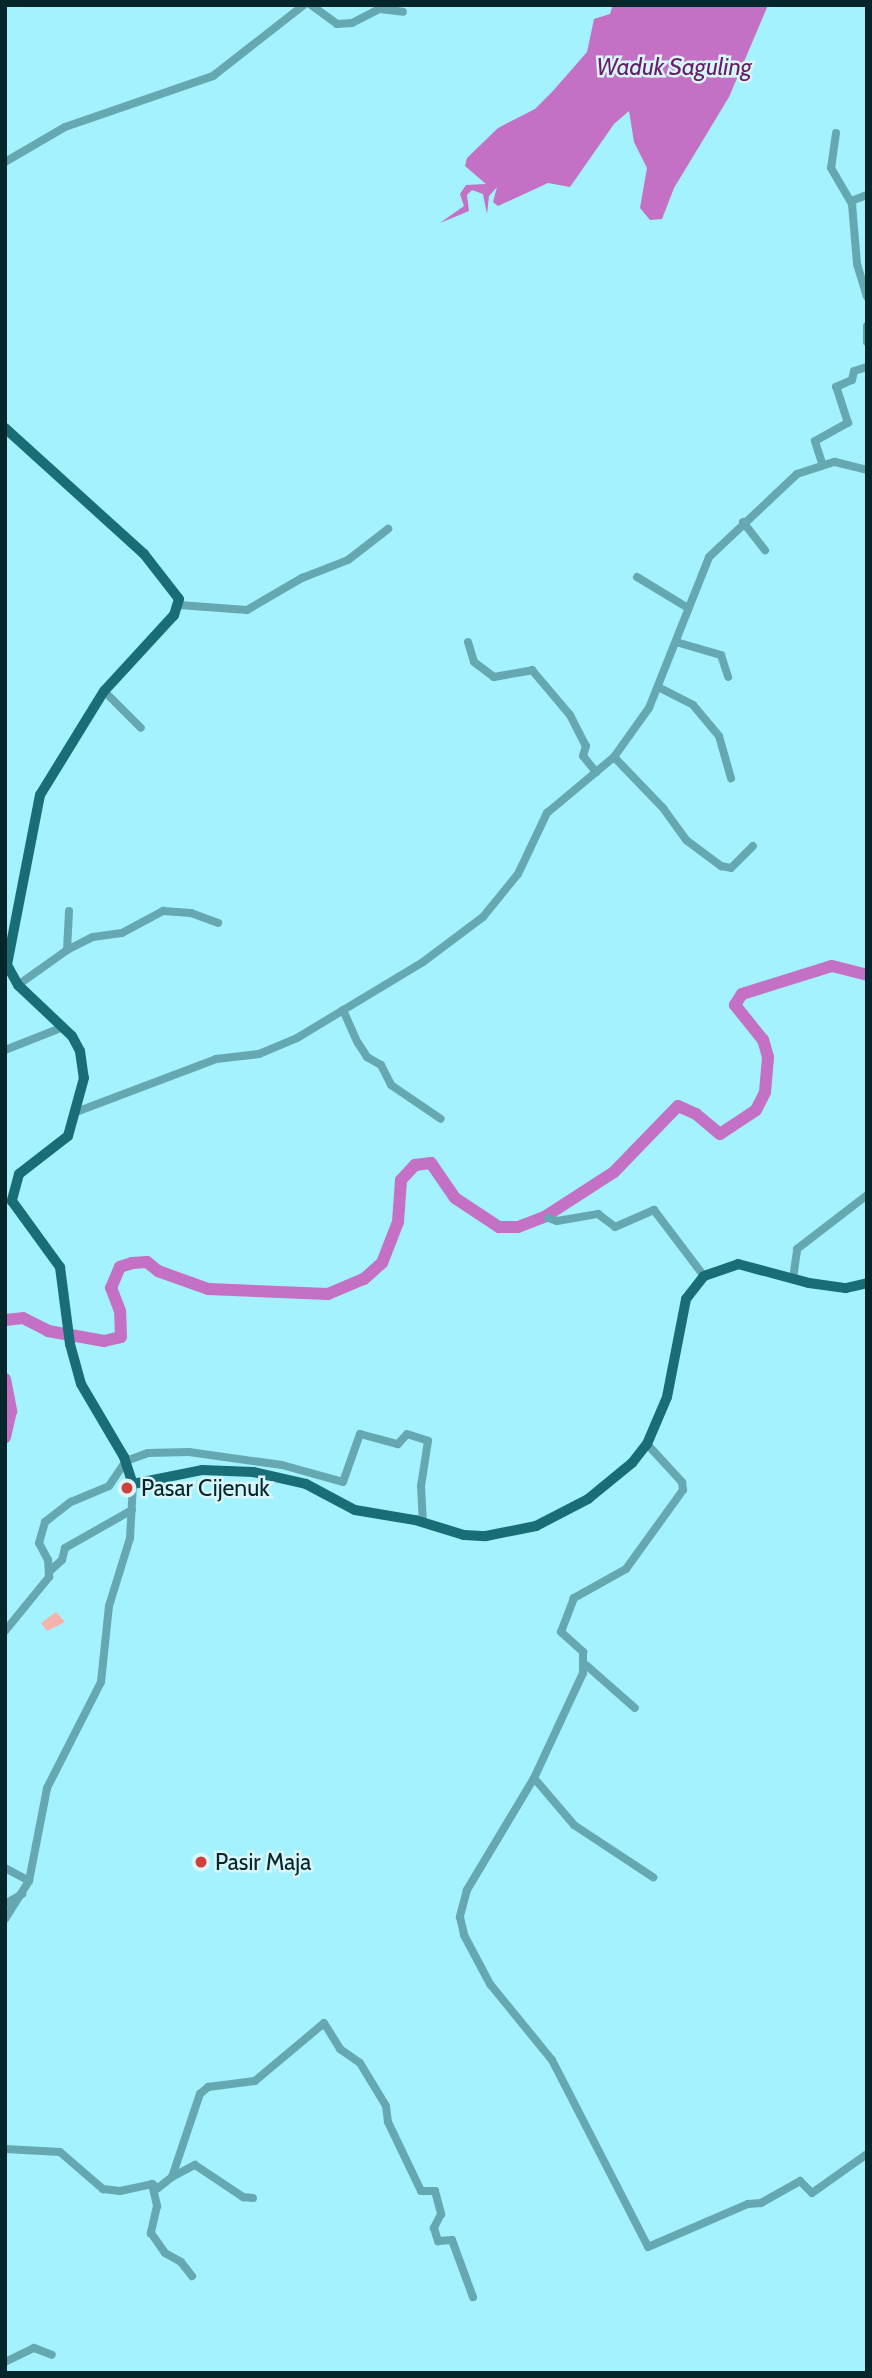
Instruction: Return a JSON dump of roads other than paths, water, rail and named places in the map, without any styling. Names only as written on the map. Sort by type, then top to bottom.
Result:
[{"type":"main road","points":[[5,428],[144,554],[176,593],[179,605],[104,691],[52,772],[32,819],[7,965],[18,985],[63,1027],[81,1058],[82,1093],[68,1136],[19,1174],[12,1194],[15,1209],[60,1267],[70,1344],[88,1399],[126,1461],[133,1484],[202,1470],[253,1472],[306,1484],[355,1510],[423,1522],[475,1536],[536,1526],[588,1499],[647,1444],[667,1397],[686,1299],[704,1276],[738,1264],[793,1279],[846,1288],[867,1283]]},
{"type":"street","points":[[5,162],[65,127],[213,76],[304,5]]},
{"type":"street","points":[[311,5],[337,24],[352,23],[380,9],[403,12]]},
{"type":"street","points":[[836,133],[831,168],[851,201],[857,264],[867,297]]},
{"type":"street","points":[[851,201],[867,194]]},
{"type":"street","points":[[867,327],[867,342]]},
{"type":"street","points":[[822,463],[815,440],[848,423],[836,387],[852,380],[854,371],[867,367]]},
{"type":"street","points":[[76,1112],[216,1059],[270,1051],[423,962],[483,917],[518,874],[547,813],[614,757],[660,688],[709,557],[743,522],[797,474],[822,463],[847,463],[867,470]]},
{"type":"street","points":[[743,522],[765,550]]},
{"type":"street","points":[[179,605],[247,610],[302,578],[348,559],[388,529]]},
{"type":"street","points":[[637,577],[688,608]]},
{"type":"street","points":[[468,642],[474,662],[494,677],[532,670],[570,715],[586,746],[583,756],[596,772]]},
{"type":"street","points":[[676,642],[721,655],[728,677]]},
{"type":"street","points":[[660,688],[693,705],[720,738],[731,778]]},
{"type":"street","points":[[104,691],[141,728]]},
{"type":"street","points":[[614,757],[663,808],[686,840],[725,869],[753,846]]},
{"type":"street","points":[[66,950],[69,911]]},
{"type":"street","points":[[18,985],[66,950],[93,937],[122,933],[163,911],[218,923]]},
{"type":"street","points":[[343,1010],[367,1057],[381,1065],[391,1084],[441,1119]]},
{"type":"street","points":[[5,1050],[63,1027]]},
{"type":"street","points":[[793,1279],[797,1249],[867,1195]]},
{"type":"street","points":[[548,1218],[557,1221],[598,1214],[615,1227],[654,1210],[704,1276]]},
{"type":"street","points":[[50,1571],[39,1543],[41,1527],[71,1502],[109,1486],[126,1461],[153,1452],[189,1452],[282,1465],[343,1482],[360,1434],[398,1444],[407,1434],[428,1441],[421,1486],[423,1522]]},
{"type":"street","points":[[635,1708],[586,1665],[583,1652],[561,1632],[574,1598],[626,1569],[683,1490],[682,1482],[647,1444]]},
{"type":"street","points":[[5,1919],[29,1881],[47,1788],[101,1682],[109,1606],[130,1538],[133,1484]]},
{"type":"street","points":[[5,1632],[47,1582],[50,1571],[62,1560],[65,1548],[132,1510]]},
{"type":"street","points":[[586,1665],[534,1778],[467,1890],[460,1917],[464,1935],[490,1984],[552,2060],[646,2246],[658,2245],[748,2204],[761,2203],[800,2181],[812,2193],[867,2154]]},
{"type":"street","points":[[534,1778],[574,1825],[653,1877]]},
{"type":"street","points":[[5,1868],[29,1881]]},
{"type":"street","points":[[5,1904],[22,1894]]},
{"type":"street","points":[[172,2177],[200,2095],[208,2087],[255,2081],[292,2054],[318,2024],[325,2023],[340,2049],[360,2063],[386,2106],[388,2122],[421,2191],[435,2191],[441,2214],[434,2228],[438,2241],[452,2240],[473,2297]]},
{"type":"street","points":[[5,2149],[60,2152],[103,2189],[120,2191],[152,2184]]},
{"type":"street","points":[[152,2184],[158,2189],[172,2177],[195,2165],[202,2174],[253,2198]]},
{"type":"street","points":[[152,2184],[157,2206],[151,2232],[164,2253],[181,2262],[191,2276]]},
{"type":"street","points":[[5,2362],[34,2348],[52,2355]]},
{"type":"water","name":"Waduk Saguling","points":[[613,5],[768,5],[729,97],[674,188],[662,219],[650,220],[640,208],[647,168],[634,142],[629,111],[614,124],[570,187],[548,183],[498,206],[493,202],[497,187],[489,196],[487,214],[483,194],[472,190],[467,195],[469,211],[440,223],[464,206],[460,194],[466,185],[486,184],[465,166],[467,158],[498,128],[535,109],[552,92],[587,52],[594,19],[610,14]]},
{"type":"waterway","points":[[5,1320],[23,1318],[48,1331],[104,1341],[121,1337],[120,1311],[111,1288],[120,1267],[132,1263],[147,1262],[158,1271],[208,1289],[328,1294],[364,1279],[382,1263],[398,1222],[401,1180],[415,1165],[431,1163],[455,1198],[499,1227],[518,1227],[546,1216],[614,1172],[678,1106],[696,1114],[720,1134],[756,1110],[765,1092],[768,1057],[763,1040],[735,1005],[742,994],[832,966],[867,975]]},
{"type":"waterway","points":[[5,1379],[11,1411],[5,1437]]},
{"type":"place","name":"Pasar Cijenuk","points":[[127,1488]]},
{"type":"place","name":"Pasir Maja","points":[[201,1862]]}]
